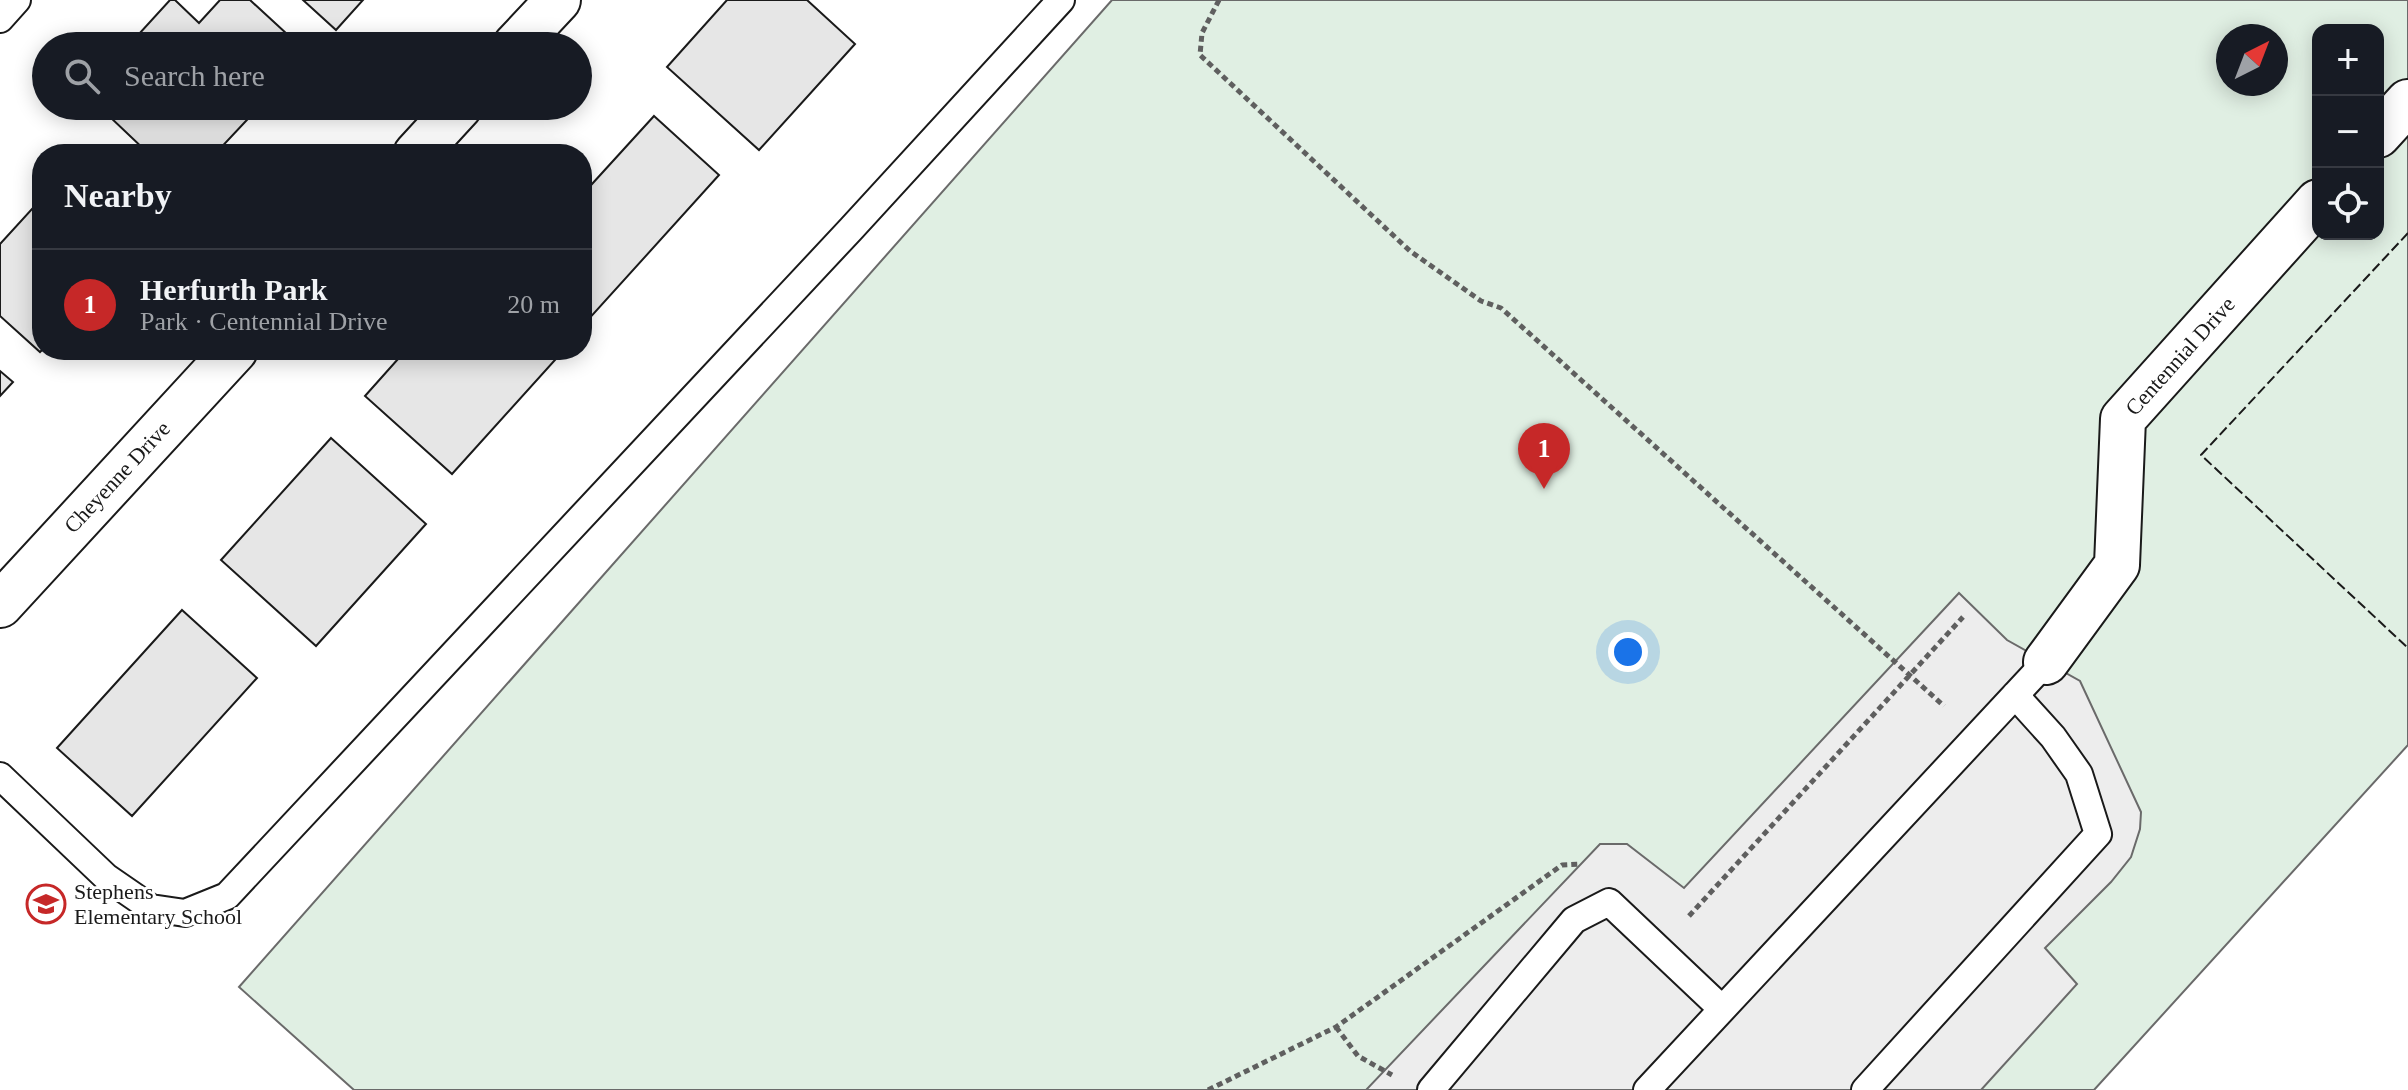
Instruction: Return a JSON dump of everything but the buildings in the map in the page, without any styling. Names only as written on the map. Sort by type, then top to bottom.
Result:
[{"type":"street","points":[[528,32],[558,0]]},
{"type":"street","points":[[2384,128],[2408,102]]},
{"type":"street","points":[[425,144],[447,120]]},
{"type":"street","name":"Centennial Drive","points":[[2046,662],[2117,565],[2123,419],[2312,209]]},
{"type":"street","name":"Cheyenne Drive","points":[[0,605],[226,360]]},
{"type":"lane","points":[[0,19],[17,0]]},
{"type":"lane","points":[[0,776],[106,877],[151,908],[185,913],[227,896],[277,846],[1061,0]]},
{"type":"lane","points":[[1647,1090],[2046,662]]},
{"type":"lane","points":[[1865,1090],[2098,834],[2079,774],[2053,737],[2015,695]]},
{"type":"lane","points":[[1431,1090],[1574,920],[1609,902],[1722,1009]]},
{"type":"path","points":[[1219,0],[1202,33],[1200,55],[1410,251],[1481,301],[1501,308],[1977,736]]},
{"type":"path","points":[[1336,1027],[1358,1056],[1393,1076]]},
{"type":"green space","points":[[1112,0],[2408,0],[2408,745],[2094,1090],[354,1090],[239,987]]},
{"type":"shaded area","points":[[1959,593],[2007,640],[2080,681],[2141,812],[2140,829],[2131,857],[2111,882],[2045,948],[2077,984],[1981,1090],[1366,1090],[1600,844],[1627,844],[1684,888]]},
{"type":"fence","points":[[2408,233],[2201,455],[2408,648]]},
{"type":"place","name":"Herfurth Park","points":[[1544,489]]},
{"type":"place","name":"Stephens Elementary School","points":[[46,904]]}]
